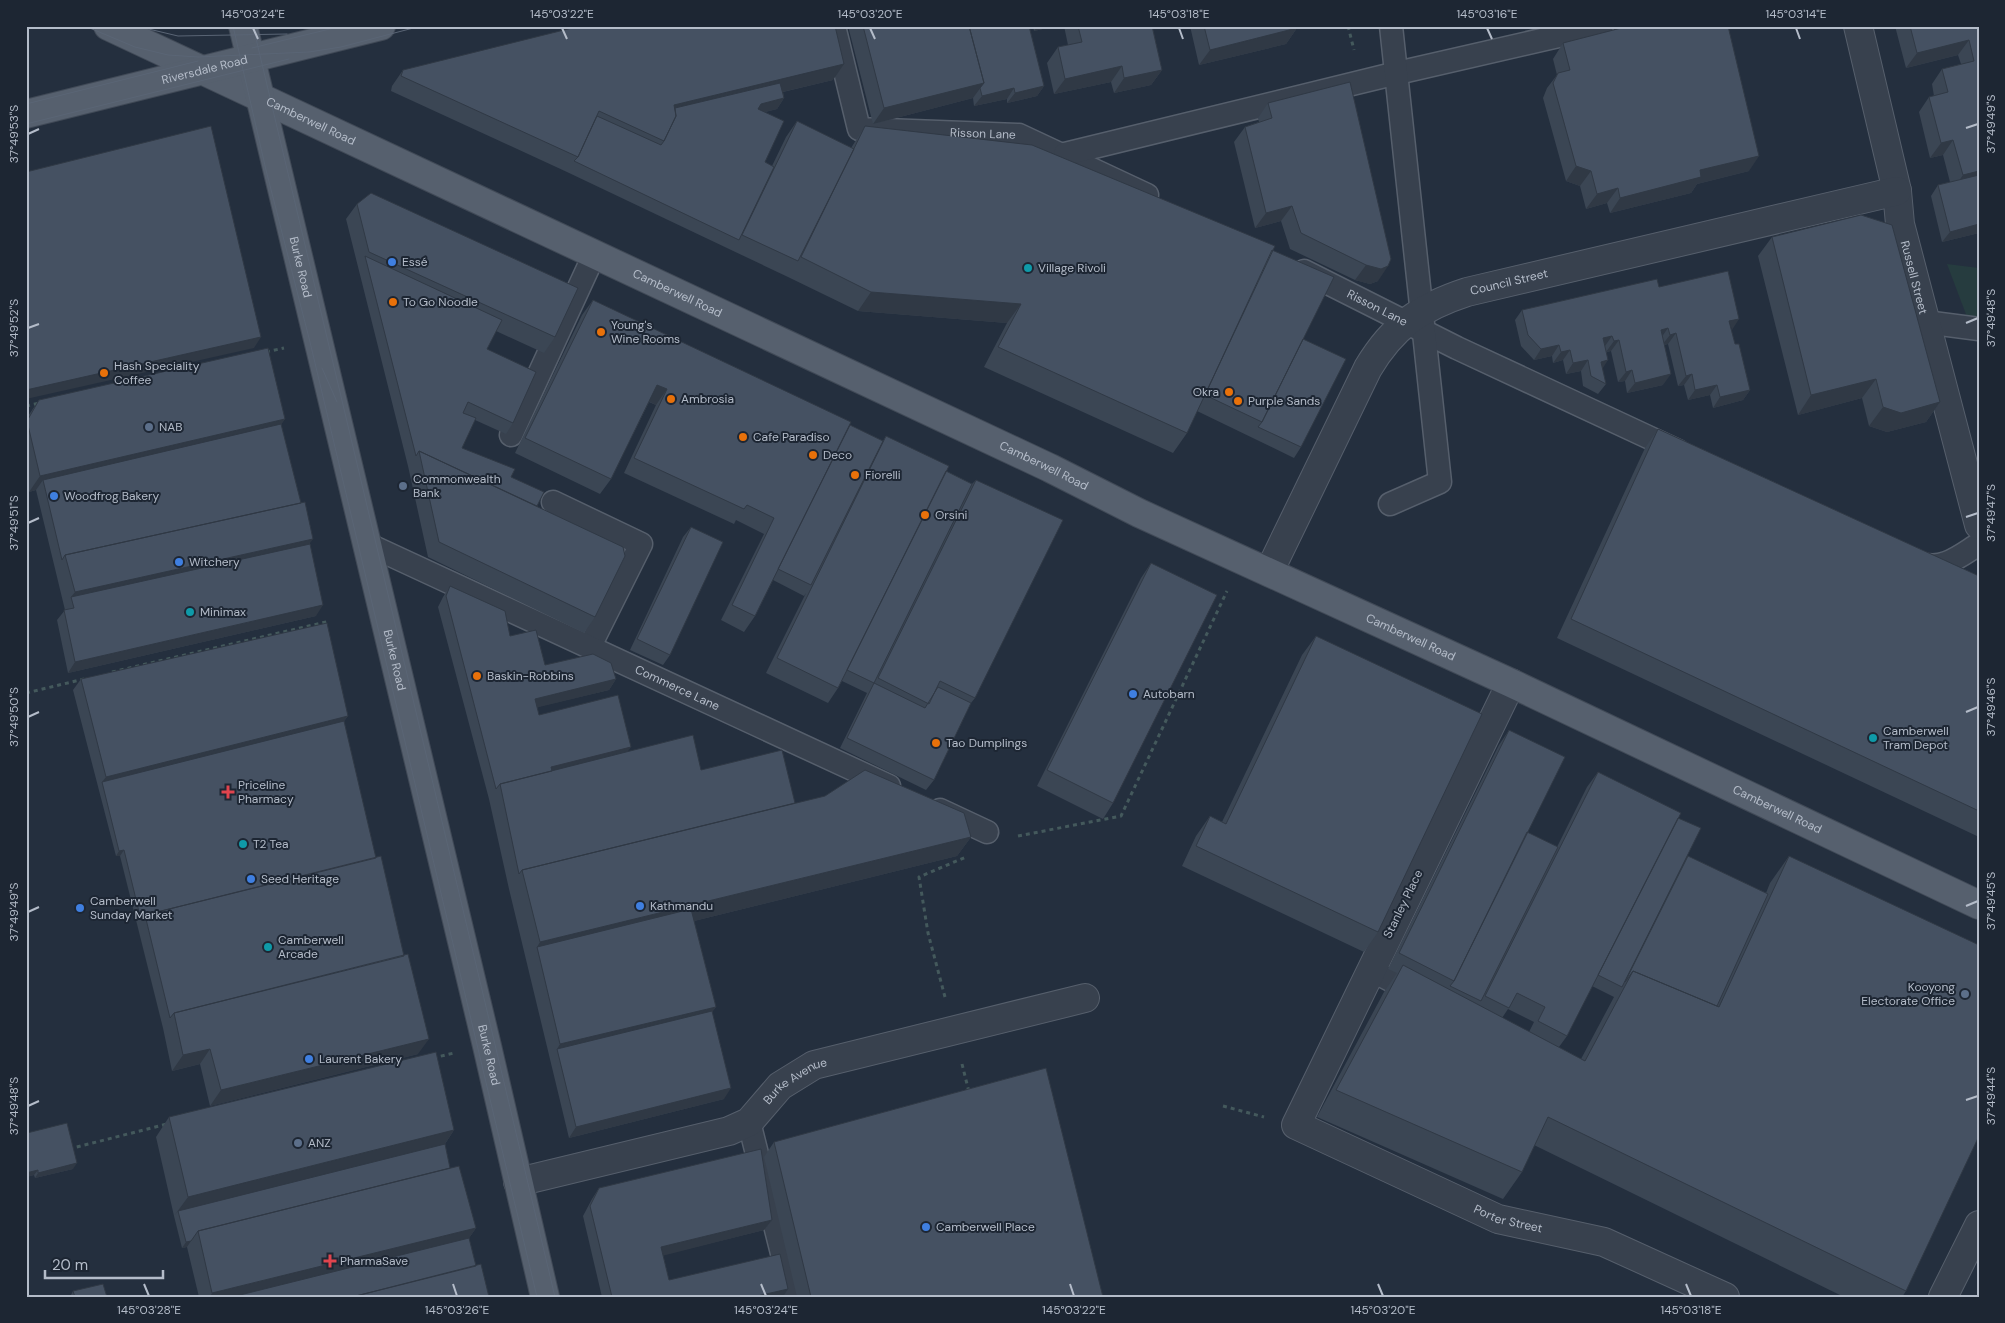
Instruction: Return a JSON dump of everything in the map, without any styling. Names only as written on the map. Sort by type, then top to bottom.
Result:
[{"type":"main road","name":"Camberwell Road","points":[[108,26],[1042,464],[1139,513],[1511,683],[1979,905]]},
{"type":"main road","name":"Burke Road","points":[[243,26],[368,544],[545,1297]]},
{"type":"main road","name":"Riversdale Road","points":[[26,114],[382,26]]},
{"type":"street","name":"Russell Street","points":[[1858,26],[1897,191],[1900,224],[1979,525]]},
{"type":"street","name":"Council Street","points":[[1269,572],[1368,368],[1389,338],[1416,322],[1445,300],[1467,292],[1897,191]]},
{"type":"street","name":"Stanley Place","points":[[1296,1125],[1511,683]]},
{"type":"street","name":"Burke Avenue","points":[[518,1182],[729,1131],[749,1122],[780,1086],[814,1064],[1086,998]]},
{"type":"street","name":"Porter Street","points":[[1296,1125],[1498,1219],[1604,1242],[1725,1297]]},
{"type":"street","points":[[1943,1297],[1979,1225]]},
{"type":"lane","name":"Risson Lane","points":[[834,26],[859,129],[1019,135],[1064,154],[1162,202]]},
{"type":"lane","points":[[1390,504],[1440,482],[1416,322],[1391,26]]},
{"type":"lane","points":[[1064,154],[1602,26]]},
{"type":"lane","points":[[511,435],[594,255]]},
{"type":"lane","name":"Risson Lane","points":[[1287,263],[1416,322],[1699,460]]},
{"type":"lane","points":[[1925,322],[1979,329]]},
{"type":"lane","points":[[553,502],[641,544],[590,646]]},
{"type":"lane","name":"Commerce Lane","points":[[368,544],[987,832]]},
{"type":"lane","points":[[1904,556],[1922,564],[1936,566],[1952,561],[1979,544]]},
{"type":"lane","points":[[1371,970],[1440,1006]]},
{"type":"lane","points":[[749,1122],[793,1297]]},
{"type":"path","points":[[26,406],[48,401]]},
{"type":"path","points":[[1013,837],[1121,816],[1242,559]]},
{"type":"path","points":[[110,673],[330,621]]},
{"type":"path","points":[[26,693],[91,677]]},
{"type":"path","points":[[969,1093],[928,933],[919,877],[974,854]]},
{"type":"path","points":[[424,1060],[487,1046]]},
{"type":"path","points":[[1222,1106],[1296,1125]]},
{"type":"path","points":[[68,1149],[176,1122]]},
{"type":"green space","points":[[1947,264],[1979,268],[1979,317],[1967,317]]},
{"type":"building","points":[[580,26],[835,26],[844,64],[674,105],[676,116],[664,141],[599,111],[578,157],[401,76],[403,70]]},
{"type":"building","points":[[863,26],[969,26],[984,83],[884,108]]},
{"type":"building","points":[[969,26],[1029,26],[1044,86],[1015,93],[1014,88],[982,96],[980,88],[984,83]]},
{"type":"building","points":[[1078,26],[1152,26],[1162,70],[1124,78],[1122,66],[1065,79],[1058,47],[1082,42]]},
{"type":"building","points":[[1204,26],[1297,26],[1297,28],[1210,50]]},
{"type":"building","points":[[1629,26],[1728,26],[1759,156],[1700,170],[1701,177],[1620,198],[1618,188],[1597,194],[1591,171],[1576,166],[1553,83],[1558,73],[1570,70],[1563,43]]},
{"type":"building","points":[[1910,26],[1979,26],[1979,171],[1963,175],[1953,140],[1941,143],[1929,97],[1948,92],[1942,69],[1974,61],[1969,40],[1917,53]]},
{"type":"building","points":[[1350,82],[1391,259],[1388,266],[1381,269],[1366,265],[1301,233],[1292,206],[1266,213],[1245,127],[1272,118],[1268,103]]},
{"type":"building","points":[[780,83],[784,98],[761,104],[758,109],[784,121],[765,162],[774,167],[739,240],[574,161],[578,157],[597,116],[661,145],[676,116],[675,108]]},
{"type":"building","points":[[797,121],[854,149],[798,261],[742,235]]},
{"type":"building","points":[[211,126],[261,337],[26,390],[26,172]]},
{"type":"building","points":[[865,126],[1032,145],[1275,246],[1187,433],[998,347],[1021,304],[871,292],[801,257]]},
{"type":"building","points":[[1979,175],[1979,224],[1950,232],[1938,185]]},
{"type":"building","points":[[371,193],[578,288],[555,337],[369,252],[357,204]]},
{"type":"building","points":[[1861,215],[1892,225],[1940,402],[1901,413],[1883,407],[1876,379],[1811,395],[1772,237]]},
{"type":"building","points":[[1272,250],[1334,277],[1262,422],[1205,395]]},
{"type":"building","points":[[365,256],[502,320],[487,349],[536,372],[513,423],[468,402],[463,413],[476,418],[462,448],[515,469],[511,477],[544,492],[537,506],[419,451],[416,456]]},
{"type":"building","points":[[1728,271],[1739,319],[1729,321],[1735,344],[1739,344],[1750,390],[1720,397],[1717,385],[1695,390],[1692,374],[1686,376],[1676,333],[1670,335],[1668,328],[1661,330],[1671,374],[1635,383],[1632,370],[1626,372],[1619,340],[1614,341],[1612,336],[1603,338],[1608,360],[1601,362],[1606,384],[1591,376],[1588,360],[1573,363],[1570,350],[1561,352],[1559,345],[1541,349],[1528,335],[1522,310],[1657,279],[1659,287]]},
{"type":"building","points":[[593,300],[851,422],[755,616],[732,605],[774,518],[747,505],[744,509],[634,458],[667,389],[657,385],[611,479],[525,438]]},
{"type":"building","points":[[1303,339],[1346,359],[1301,447],[1258,427]]},
{"type":"building","name":"NAB","points":[[268,348],[285,419],[40,476],[27,421],[39,400]]},
{"type":"building","points":[[281,424],[301,503],[65,555],[62,560],[43,480]]},
{"type":"building","points":[[850,425],[883,441],[811,585],[778,569]]},
{"type":"building","name":"Camberwell Tram Depot","points":[[1658,429],[1979,576],[1979,811],[1571,619]]},
{"type":"building","points":[[886,436],[949,466],[838,688],[777,658]]},
{"type":"building","points":[[419,451],[623,547],[625,556],[595,617],[439,542]]},
{"type":"building","points":[[946,471],[972,484],[874,683],[847,670]]},
{"type":"building","points":[[976,480],[1063,520],[975,698],[940,681],[929,704],[878,678]]},
{"type":"building","name":"Witchery","points":[[305,502],[313,539],[75,592],[65,555]]},
{"type":"building","points":[[691,527],[723,542],[670,655],[637,639]]},
{"type":"building","name":"Minimax","points":[[310,544],[323,605],[75,662],[64,610],[74,608],[71,597]]},
{"type":"building","points":[[1151,563],[1217,595],[1113,803],[1047,770]]},
{"type":"building","points":[[450,586],[505,611],[510,636],[536,630],[545,665],[593,654],[611,663],[616,679],[535,699],[539,715],[618,695],[631,747],[551,767],[552,771],[500,784],[496,789],[446,596]]},
{"type":"building","points":[[327,623],[348,716],[106,777],[81,679]]},
{"type":"building","points":[[1316,636],[1482,714],[1378,932],[1196,846],[1210,816],[1226,824]]},
{"type":"building","points":[[874,683],[925,708],[938,687],[971,703],[934,780],[847,738]]},
{"type":"building","points":[[344,721],[376,858],[145,915],[141,920],[124,850],[119,851],[102,782]]},
{"type":"building","points":[[1509,730],[1565,757],[1454,981],[1399,953]]},
{"type":"building","points":[[693,735],[701,770],[782,750],[795,803],[522,870],[519,874],[500,784]]},
{"type":"building","points":[[865,770],[964,813],[971,837],[540,942],[522,870],[825,796]]},
{"type":"building","points":[[1598,772],[1681,813],[1567,1036],[1538,1021],[1545,1007],[1517,993],[1509,1008],[1485,996]]},
{"type":"building","points":[[1678,818],[1701,828],[1622,987],[1598,975]]},
{"type":"building","points":[[1527,832],[1558,847],[1481,1001],[1450,986]]},
{"type":"building","name":"Camberwell Arcade","points":[[381,856],[404,956],[174,1013],[170,1018],[145,915]]},
{"type":"building","points":[[1688,856],[1768,894],[1717,1006],[1633,971],[1625,982]]},
{"type":"building","points":[[1789,856],[1979,945],[1979,1136],[1906,1291],[1548,1117],[1522,1172],[1336,1090],[1403,965],[1585,1061],[1633,971],[1719,1007]]},
{"type":"building","points":[[691,909],[716,1007],[560,1044],[537,947]]},
{"type":"building","points":[[408,954],[429,1039],[221,1090],[210,1049],[183,1055],[174,1013]]},
{"type":"building","points":[[712,1011],[731,1088],[576,1127],[557,1049]]},
{"type":"building","name":"ANZ","points":[[436,1052],[454,1130],[188,1197],[169,1117]]},
{"type":"building","name":"Camberwell Place","points":[[1046,1068],[1103,1297],[811,1297],[774,1142]]},
{"type":"building","points":[[67,1123],[77,1163],[38,1173],[38,1170],[26,1173],[27,1133]]},
{"type":"building","points":[[445,1144],[450,1168],[198,1231],[191,1241],[186,1242],[178,1211]]},
{"type":"building","points":[[761,1149],[772,1220],[661,1247],[669,1280],[780,1254],[788,1289],[753,1297],[612,1297],[590,1206],[599,1188]]},
{"type":"building","points":[[459,1166],[476,1228],[212,1293],[198,1231]]},
{"type":"building","points":[[469,1238],[476,1266],[352,1297],[232,1297]]},
{"type":"building","points":[[481,1264],[489,1297],[352,1297]]},
{"type":"building","points":[[103,1284],[107,1297],[75,1297],[73,1291]]},
{"type":"tram line","points":[[85,26],[135,47],[168,55],[198,57],[309,52],[341,47],[421,26]]},
{"type":"tram line","points":[[136,26],[178,36],[287,34]]},
{"type":"tram line","points":[[233,26],[537,1297]]},
{"type":"tram line","points":[[253,26],[555,1297]]},
{"type":"tram line","points":[[252,48],[342,26]]},
{"type":"tram line","points":[[26,124],[289,59]]},
{"type":"tram line","points":[[26,104],[198,61]]},
{"type":"tram line","points":[[322,368],[337,402]]},
{"type":"place","name":"Essé","points":[[392,262]]},
{"type":"place","name":"Village Rivoli","points":[[1028,268]]},
{"type":"place","name":"To Go Noodle","points":[[393,302]]},
{"type":"place","name":"Young's Wine Rooms","points":[[601,332]]},
{"type":"place","name":"Hash Speciality Coffee","points":[[104,373]]},
{"type":"place","name":"Okra","points":[[1229,392]]},
{"type":"place","name":"Ambrosia","points":[[671,399]]},
{"type":"place","name":"Purple Sands","points":[[1238,401]]},
{"type":"place","name":"NAB","points":[[149,427]]},
{"type":"place","name":"Cafe Paradiso","points":[[743,437]]},
{"type":"place","name":"Deco","points":[[813,455]]},
{"type":"place","name":"Fiorelli","points":[[855,475]]},
{"type":"place","name":"Commonwealth Bank","points":[[403,486]]},
{"type":"place","name":"Woodfrog Bakery","points":[[54,496]]},
{"type":"place","name":"Orsini","points":[[925,515]]},
{"type":"place","name":"Witchery","points":[[179,562]]},
{"type":"place","name":"Minimax","points":[[190,612]]},
{"type":"place","name":"Baskin-Robbins","points":[[477,676]]},
{"type":"place","name":"Autobarn","points":[[1133,694]]},
{"type":"place","name":"Camberwell Tram Depot","points":[[1873,738]]},
{"type":"place","name":"Tao Dumplings","points":[[936,743]]},
{"type":"place","name":"Priceline Pharmacy","points":[[228,792]]},
{"type":"place","name":"T2 Tea","points":[[243,844]]},
{"type":"place","name":"Seed Heritage","points":[[251,879]]},
{"type":"place","name":"Kathmandu","points":[[640,906]]},
{"type":"place","name":"Camberwell Sunday Market","points":[[80,908]]},
{"type":"place","name":"Camberwell Arcade","points":[[268,947]]},
{"type":"place","name":"Kooyong Electorate Office","points":[[1965,994]]},
{"type":"place","name":"Laurent Bakery","points":[[309,1059]]},
{"type":"place","name":"ANZ","points":[[298,1143]]},
{"type":"place","name":"Camberwell Place","points":[[926,1227]]},
{"type":"place","name":"PharmaSave","points":[[330,1261]]}]
